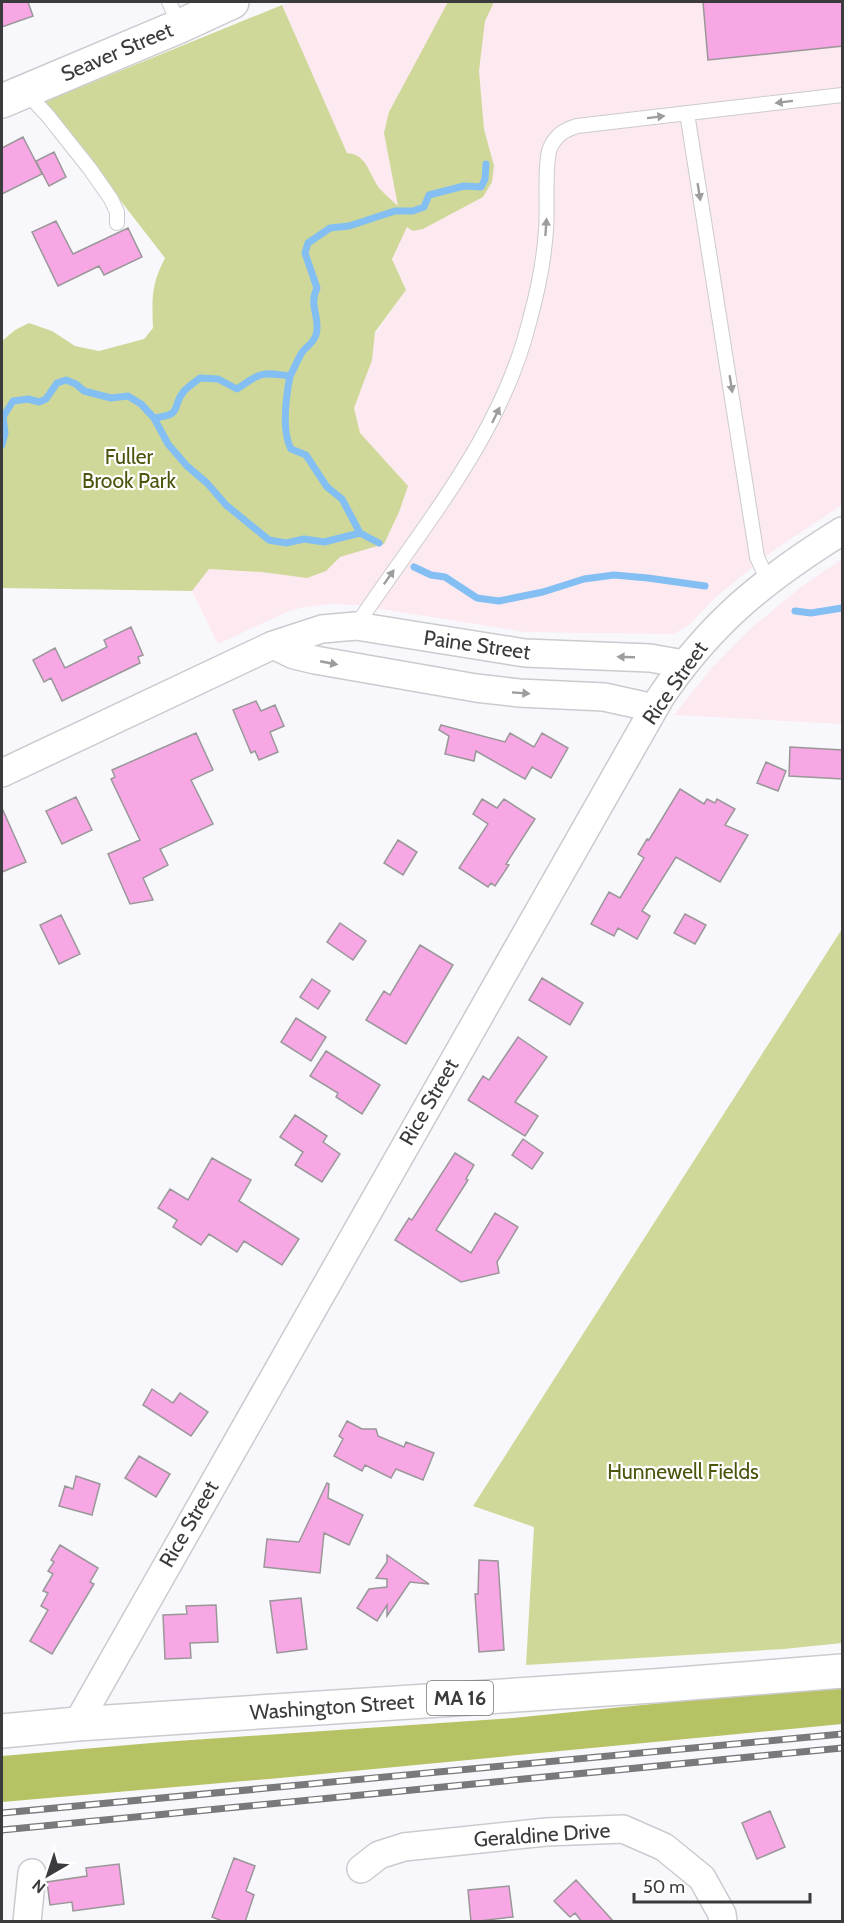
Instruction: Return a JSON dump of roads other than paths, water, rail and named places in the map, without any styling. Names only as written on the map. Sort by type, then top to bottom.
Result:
[{"type":"main road","name":"Seaver Street","points":[[13,96],[175,14],[232,2]]},
{"type":"main road","name":"Washington Street","points":[[2,1731],[843,1671]]},
{"type":"street","name":"Rice Street","points":[[77,1724],[654,708],[684,664],[733,610],[768,581],[843,531]]},
{"type":"street","name":"Paine Street","points":[[2,773],[273,645],[322,629],[356,626],[525,653],[650,658],[684,664]]},
{"type":"street","name":"Paine Street","points":[[273,645],[294,655],[315,660],[451,684],[519,693],[614,698],[654,708]]},
{"type":"street","name":"Geraldine Drive","points":[[360,1869],[379,1855],[404,1847],[546,1832],[623,1829],[664,1847],[702,1878],[722,1914],[723,1922]]},
{"type":"street","points":[[27,1922],[33,1873]]},
{"type":"lane","points":[[356,626],[478,448],[509,386],[528,330],[541,274],[546,229],[549,151],[559,134],[577,126],[843,95]]},
{"type":"lane","points":[[13,96],[62,134],[106,191],[117,212],[117,223]]},
{"type":"lane","points":[[687,113],[757,557],[768,581]]},
{"type":"waterway","points":[[154,418],[173,412],[184,391],[200,378],[218,379],[237,389],[251,379],[262,375],[290,376],[301,354],[315,338],[317,329],[314,306],[317,288],[305,253],[308,243],[330,228],[349,226],[395,211],[413,211],[424,207],[429,195],[464,186],[481,187],[485,179],[486,164]]},
{"type":"waterway","points":[[290,376],[285,423],[291,449],[306,455],[327,487],[342,499],[360,533]]},
{"type":"waterway","points":[[2,445],[5,433],[3,417],[13,401],[28,399],[39,402],[46,399],[57,383],[66,380],[76,384],[84,391],[111,398],[128,396],[141,404],[154,418],[168,444],[187,466],[207,483],[226,505],[269,540],[286,543],[304,539],[324,542],[360,533],[379,543]]},
{"type":"waterway","points":[[414,567],[431,575],[445,577],[477,598],[499,601],[543,592],[584,579],[614,575],[705,586]]},
{"type":"waterway","points":[[795,611],[811,613],[842,608]]},
{"type":"railway","points":[[2,1813],[842,1734]]},
{"type":"railway","points":[[2,1830],[842,1748]]},
{"type":"park label","name":"Fuller Brook Park","points":[[129,469]]},
{"type":"park label","name":"Hunnewell Fields","points":[[683,1472]]}]
